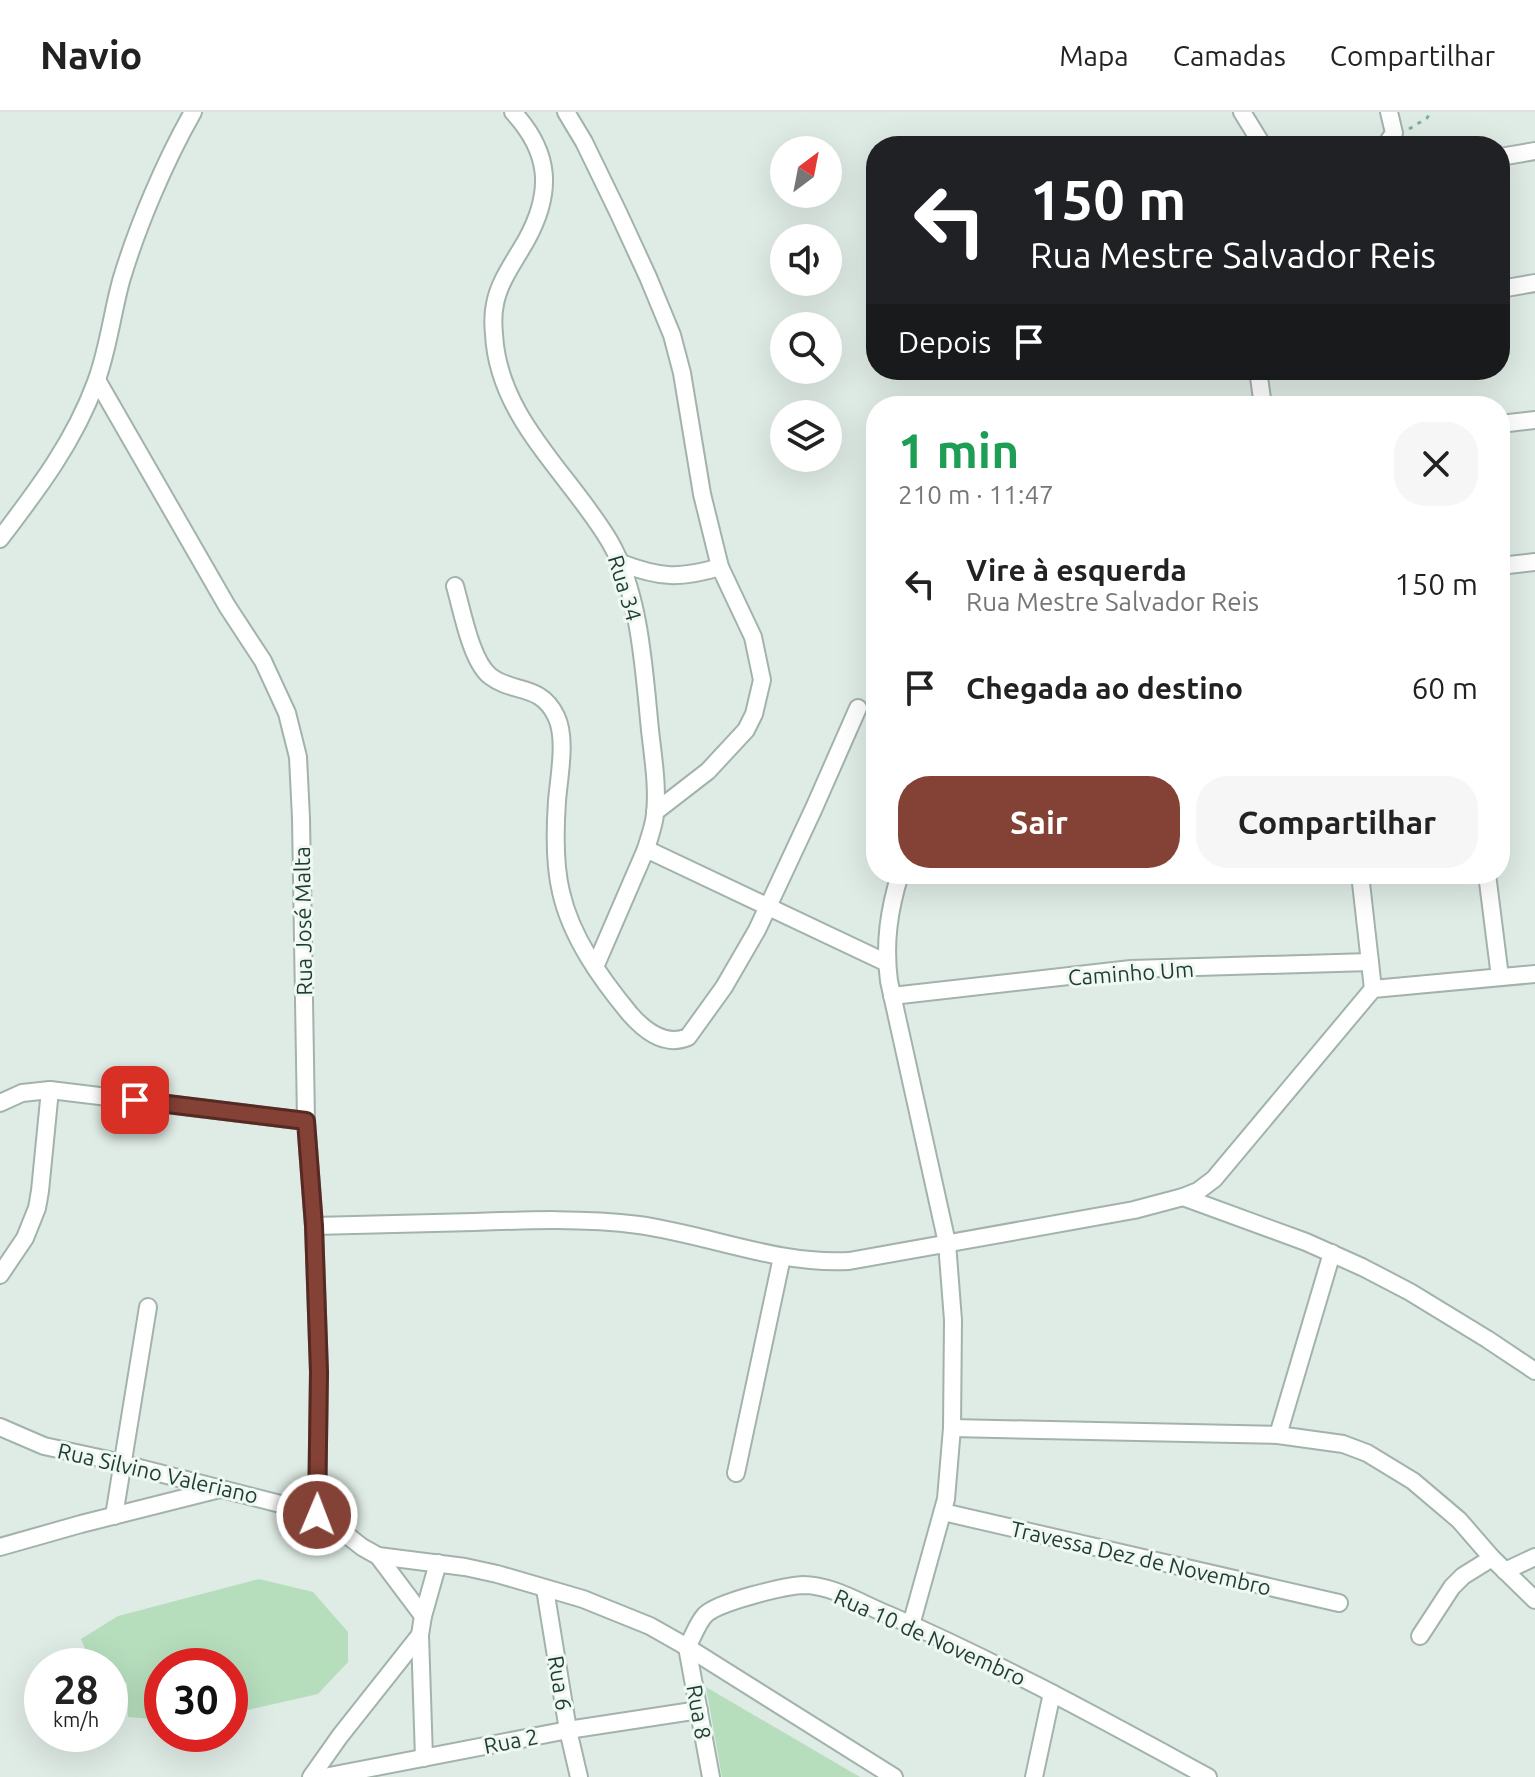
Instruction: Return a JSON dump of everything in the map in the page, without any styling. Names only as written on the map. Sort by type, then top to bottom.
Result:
[{"type":"street","points":[[0,539],[59,458],[81,417],[97,380],[121,281],[137,236],[193,112]]},
{"type":"street","name":"Rua 34","points":[[513,112],[533,136],[540,152],[544,179],[535,219],[495,302],[496,356],[512,402],[524,422],[597,522],[621,563],[632,599],[644,665],[655,812],[646,849],[595,967]]},
{"type":"street","points":[[566,112],[618,212],[672,335],[682,373],[702,494],[720,567],[753,637],[762,680],[754,714],[746,730],[708,771],[655,812]]},
{"type":"street","points":[[1242,112],[1257,136]]},
{"type":"street","points":[[1389,112],[1394,133],[1392,136]]},
{"type":"street","points":[[1510,155],[1535,151]]},
{"type":"street","points":[[1510,287],[1535,283]]},
{"type":"street","name":"Rua José Malta","points":[[97,380],[227,606],[263,661],[287,713],[298,757],[306,1121],[314,1226],[319,1372],[317,1515]]},
{"type":"street","points":[[1510,423],[1535,420]]},
{"type":"street","points":[[1510,565],[1535,562]]},
{"type":"street","points":[[621,563],[645,572],[670,576],[696,574],[720,567]]},
{"type":"street","points":[[455,586],[478,662],[489,675],[503,684],[534,692],[555,713],[560,727],[556,817],[561,893],[573,928],[595,967],[623,1005],[647,1030],[665,1039],[688,1037],[745,953],[858,708]]},
{"type":"street","points":[[646,849],[887,963]]},
{"type":"street","points":[[898,884],[888,921],[887,963],[947,1243],[953,1320],[949,1476],[943,1512],[911,1625]]},
{"type":"street","points":[[1361,884],[1373,989]]},
{"type":"street","points":[[1488,884],[1500,977]]},
{"type":"street","name":"Caminho Um","points":[[892,996],[1131,969],[1370,962]]},
{"type":"street","points":[[314,1226],[541,1220],[602,1222],[679,1232],[782,1257],[849,1261],[1134,1210],[1183,1197],[1214,1179],[1373,989],[1535,974]]},
{"type":"street","points":[[0,1275],[25,1238],[37,1208],[50,1090]]},
{"type":"street","points":[[0,1103],[22,1093],[50,1090],[306,1121]]},
{"type":"street","points":[[1183,1197],[1332,1253],[1410,1292],[1535,1371]]},
{"type":"street","points":[[1278,1435],[1332,1253]]},
{"type":"street","points":[[736,1473],[782,1257]]},
{"type":"street","points":[[114,1516],[148,1307]]},
{"type":"street","name":"Rua Silvino Valeriano","points":[[0,1427],[44,1446],[285,1504],[317,1515],[378,1556]]},
{"type":"street","points":[[952,1428],[1278,1435],[1343,1444],[1383,1462],[1413,1481],[1459,1520],[1535,1600]]},
{"type":"street","points":[[0,1547],[222,1489]]},
{"type":"street","name":"Travessa Dez de Novembro","points":[[943,1512],[1339,1603]]},
{"type":"street","points":[[378,1556],[497,1574],[583,1599],[650,1626],[894,1777]]},
{"type":"street","points":[[378,1556],[423,1616]]},
{"type":"street","points":[[1505,1571],[1535,1557]]},
{"type":"street","points":[[1420,1636],[1452,1587],[1463,1576],[1492,1558]]},
{"type":"street","points":[[424,1758],[420,1635],[438,1563]]},
{"type":"street","name":"Rua 10 de Novembro","points":[[687,1647],[702,1619],[712,1609],[780,1588],[804,1585],[837,1592],[1052,1693],[1208,1777]]},
{"type":"street","name":"Rua 6","points":[[545,1589],[568,1730],[579,1777]]},
{"type":"street","points":[[311,1777],[420,1635]]},
{"type":"street","name":"Rua 8","points":[[687,1647],[711,1777]]},
{"type":"street","points":[[1034,1777],[1052,1693]]},
{"type":"street","name":"Rua 2","points":[[324,1777],[568,1730],[699,1710]]},
{"type":"green space","points":[[259,1579],[313,1592],[348,1632],[348,1662],[318,1694],[248,1710],[248,1648],[144,1648],[144,1718],[128,1717],[128,1648],[85,1648],[81,1639],[118,1616]]},
{"type":"green space","points":[[706,1687],[860,1777],[722,1777]]},
{"type":"route","points":[[135,1100],[306,1121],[314,1226],[319,1372],[317,1515]]}]
